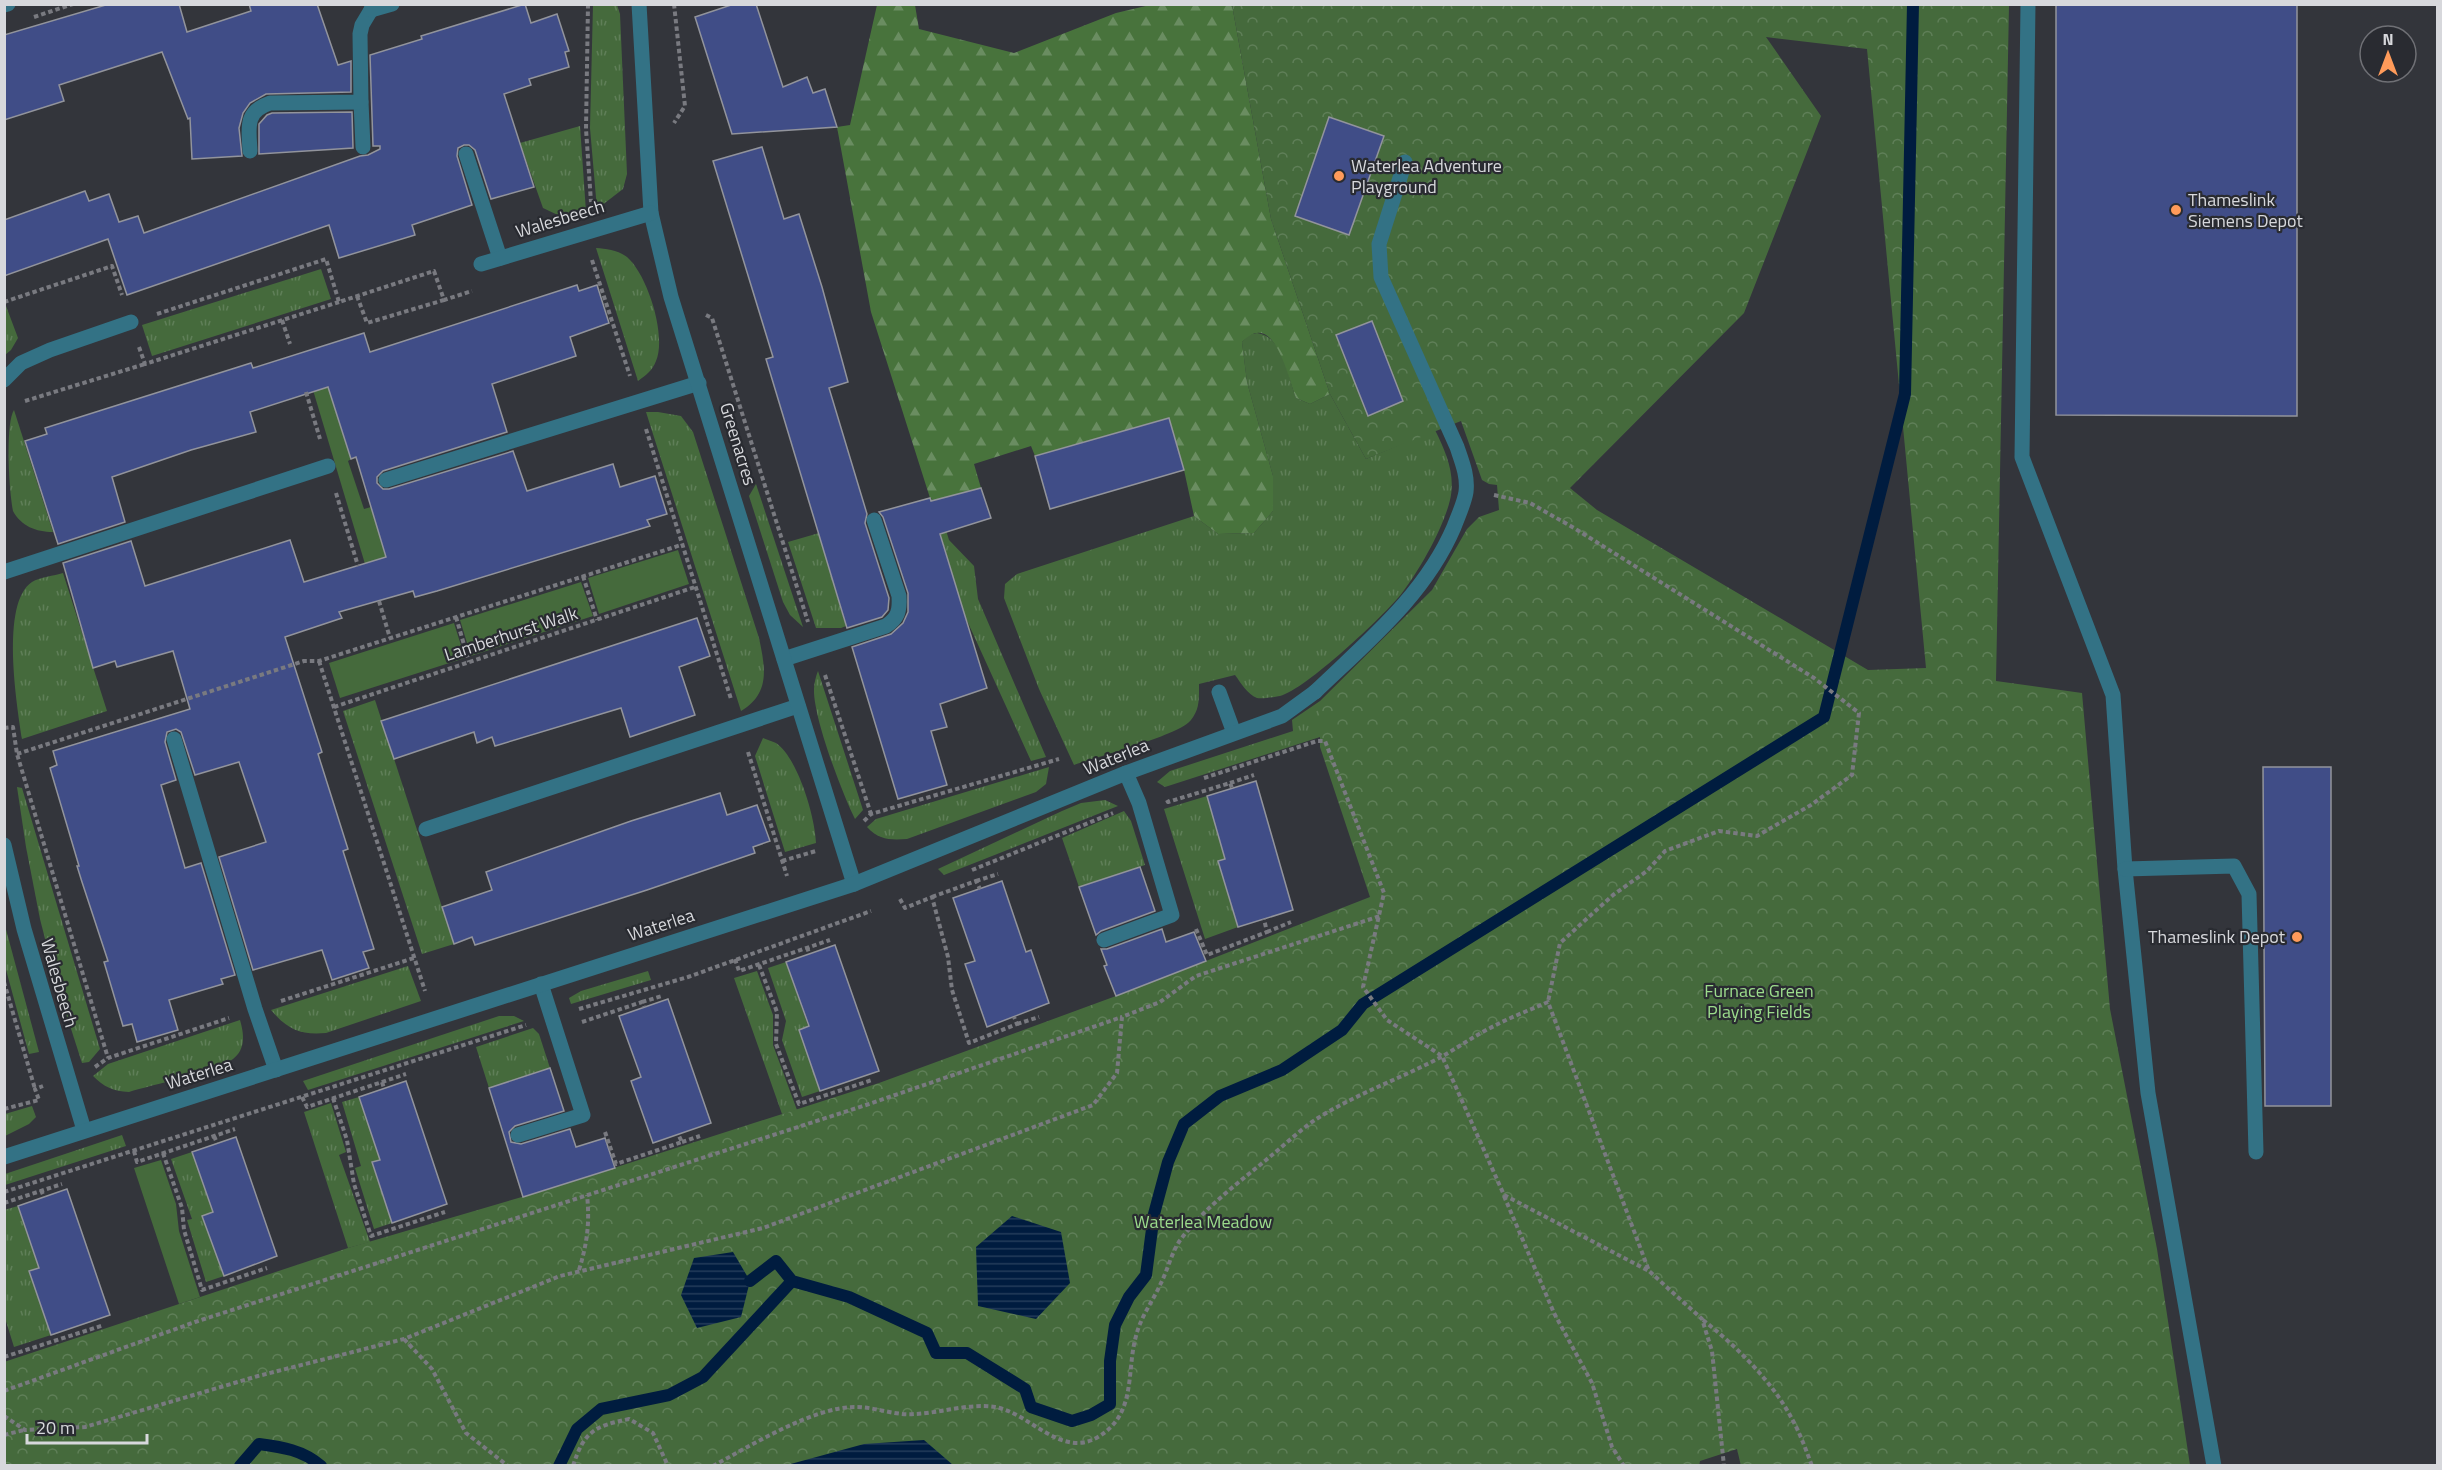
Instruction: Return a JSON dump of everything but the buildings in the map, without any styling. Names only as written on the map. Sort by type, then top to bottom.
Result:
[{"type":"street","points":[[363,147],[360,34],[362,25],[371,10],[392,4]]},
{"type":"street","name":"Greenacres","points":[[639,4],[651,213],[671,297],[854,884]]},
{"type":"street","points":[[2028,4],[2022,457],[2113,694],[2125,869],[2148,1093],[2214,1466]]},
{"type":"street","points":[[250,151],[249,123],[252,115],[260,107],[270,103],[361,102]]},
{"type":"street","points":[[466,154],[500,258]]},
{"type":"street","points":[[1405,162],[1379,244],[1381,277],[1457,447],[1465,471],[1466,492]]},
{"type":"street","name":"Walesbeech","points":[[481,264],[651,213]]},
{"type":"street","points":[[4,380],[21,363],[50,350],[131,322]]},
{"type":"street","points":[[386,480],[699,383]]},
{"type":"street","points":[[4,572],[328,466]]},
{"type":"street","name":"Waterlea","points":[[4,1157],[854,884],[1126,773],[1282,716],[1315,692],[1382,629],[1432,571],[1461,510],[1466,492]]},
{"type":"street","points":[[784,658],[886,626],[896,619],[900,608],[899,596],[874,520]]},
{"type":"street","points":[[1219,692],[1234,733]]},
{"type":"street","points":[[426,829],[798,706]]},
{"type":"street","points":[[174,739],[255,1009],[276,1070]]},
{"type":"street","points":[[1104,940],[1172,915],[1138,803],[1126,773]]},
{"type":"street","name":"Walesbeech","points":[[5,848],[24,929],[66,1078],[84,1130]]},
{"type":"street","points":[[2125,869],[2234,866],[2249,894],[2256,1152]]},
{"type":"street","points":[[518,1135],[583,1115],[541,984]]},
{"type":"path","points":[[27,19],[73,4]]},
{"type":"path","points":[[588,4],[586,129],[593,229],[591,255],[782,861],[808,933]]},
{"type":"path","points":[[131,322],[326,259],[339,302]]},
{"type":"path","points":[[4,302],[112,266],[144,364]]},
{"type":"path","points":[[14,405],[434,272],[444,300]]},
{"type":"path","points":[[357,296],[367,324],[478,290]]},
{"type":"path","points":[[671,297],[712,318],[871,814]]},
{"type":"path","points":[[282,320],[290,344]]},
{"type":"path","points":[[1466,492],[1504,496],[1530,503],[1814,678],[1859,712],[1852,775],[1811,805],[1757,836],[1719,831],[1665,851],[1647,871],[1613,895],[1560,943],[1548,1002],[1649,1271]]},
{"type":"path","name":"Lamberhurst Walk","points":[[17,754],[304,660],[319,660],[681,545]]},
{"type":"path","points":[[583,576],[597,620]]},
{"type":"path","name":"Lamberhurst Walk","points":[[334,706],[695,587]]},
{"type":"path","points":[[379,601],[390,638]]},
{"type":"path","points":[[456,617],[469,662]]},
{"type":"path","points":[[319,660],[434,1018]]},
{"type":"path","points":[[4,728],[13,727],[17,754],[108,1058]]},
{"type":"path","points":[[1325,741],[1384,893],[1363,987],[1387,1020],[1442,1056],[1554,1312],[1592,1383],[1612,1447],[1624,1466]]},
{"type":"path","points":[[782,861],[841,845],[871,814],[1059,759]]},
{"type":"path","points":[[1164,791],[1168,802],[1254,775]]},
{"type":"path","points":[[1230,783],[1232,788]]},
{"type":"path","points":[[900,899],[905,908],[998,874]]},
{"type":"path","points":[[976,881],[980,889]]},
{"type":"path","points":[[932,897],[948,957],[952,990],[969,1043],[1039,1017]]},
{"type":"path","points":[[1172,915],[1193,920],[1207,956],[1291,922]]},
{"type":"path","points":[[4,1391],[195,1322],[866,1105],[1122,1017],[1160,1002],[1196,976],[1380,916]]},
{"type":"path","points":[[1264,920],[1268,932]]},
{"type":"path","points":[[735,960],[739,971],[830,940]]},
{"type":"path","points":[[807,948],[809,954]]},
{"type":"path","points":[[35,1089],[92,1069],[108,1058],[414,958]]},
{"type":"path","points":[[759,965],[777,1012],[776,1044],[800,1104],[872,1080]]},
{"type":"path","points":[[4,982],[39,1100],[4,1109]]},
{"type":"path","points":[[574,1024],[643,1005],[662,996]]},
{"type":"path","points":[[713,1466],[786,1427],[829,1411],[857,1407],[886,1413],[913,1415],[973,1407],[996,1407],[1019,1417],[1052,1437],[1078,1443],[1096,1438],[1114,1425],[1125,1407],[1130,1387],[1136,1337],[1146,1310],[1180,1240],[1209,1207],[1316,1119],[1442,1056],[1494,1026],[1548,1002]]},
{"type":"path","points":[[1014,1017],[1017,1024]]},
{"type":"path","points":[[4,1436],[25,1430],[85,1427],[258,1376],[404,1339],[560,1276],[762,1228],[1093,1105],[1117,1073],[1122,1017]]},
{"type":"path","points":[[303,1097],[307,1107],[406,1074]]},
{"type":"path","points":[[382,1082],[384,1088]]},
{"type":"path","points":[[845,1082],[848,1088]]},
{"type":"path","points":[[333,1098],[347,1140],[354,1184],[371,1236],[445,1212]]},
{"type":"path","points":[[583,1115],[590,1113],[600,1119],[616,1164],[700,1136]]},
{"type":"path","points":[[134,1151],[136,1162],[235,1129]]},
{"type":"path","points":[[678,1134],[682,1142]]},
{"type":"path","points":[[214,1136],[217,1143]]},
{"type":"path","points":[[163,1153],[182,1208],[184,1230],[202,1290],[267,1269]]},
{"type":"path","points":[[4,1203],[62,1184]]},
{"type":"path","points":[[41,1190],[44,1197]]},
{"type":"path","points":[[579,1271],[590,1222],[587,1195]]},
{"type":"path","points":[[1504,1195],[1649,1271],[1732,1343],[1766,1382],[1792,1417],[1812,1466]]},
{"type":"path","points":[[417,1214],[419,1220]]},
{"type":"path","points":[[248,1267],[250,1274]]},
{"type":"path","points":[[1702,1319],[1712,1351],[1724,1466]]},
{"type":"path","points":[[4,1357],[104,1325]]},
{"type":"path","points":[[74,1327],[77,1333]]},
{"type":"path","points":[[404,1339],[432,1369],[466,1433],[508,1466]]},
{"type":"path","points":[[4,1416],[25,1430]]},
{"type":"path","points":[[573,1466],[580,1445],[601,1425],[629,1419],[653,1433],[668,1466]]},
{"type":"green space","points":[[593,5],[617,5],[620,14],[627,174],[623,189],[597,209],[590,128]]},
{"type":"green space","points":[[877,5],[915,5],[919,29],[1014,53],[1116,13],[1150,5],[1232,5],[1271,219],[1330,394],[1310,404],[1296,398],[1284,362],[1271,339],[1263,333],[1253,334],[1242,342],[1247,382],[1273,476],[1273,511],[1254,533],[1218,534],[1194,516],[1184,470],[1168,418],[1035,456],[1031,446],[974,464],[981,488],[937,501],[930,498],[871,312],[837,127],[850,125]]},
{"type":"green space","points":[[1232,5],[2009,5],[1996,681],[2082,693],[2110,1009],[2157,1249],[2190,1465],[1741,1466],[1737,1449],[1700,1461],[1699,1466],[5,1466],[4,1362],[348,1248],[539,1192],[879,1083],[1116,996],[1370,897],[1320,747],[1320,701],[1432,590],[1467,529],[1479,517],[1499,510],[1497,485],[1482,480],[1461,421],[1366,459],[1330,394],[1271,219]],"holes":[[[1766,37],[1867,49],[1926,668],[1868,670],[1597,510],[1570,488],[1744,313],[1821,116]]]},
{"type":"green space","points":[[580,126],[586,212],[562,217],[543,208],[520,143]]},
{"type":"green space","points":[[596,248],[616,251],[627,257],[642,277],[653,306],[657,321],[659,350],[653,368],[638,381]]},
{"type":"green space","points":[[321,269],[331,299],[152,356],[142,325]]},
{"type":"green space","points":[[6,306],[18,338],[5,355],[4,307]]},
{"type":"green space","points":[[1257,333],[1273,341],[1279,349],[1296,398],[1310,404],[1330,394],[1366,459],[1435,430],[1446,455],[1452,482],[1450,500],[1442,523],[1430,548],[1402,593],[1363,634],[1325,667],[1292,691],[1280,696],[1257,698],[1247,691],[1235,675],[1199,684],[1196,712],[1184,726],[1155,739],[1074,765],[1039,689],[1004,598],[1005,584],[1017,574],[1194,516],[1218,534],[1254,533],[1273,511],[1273,476],[1247,382],[1242,342],[1248,335]]},
{"type":"green space","points":[[329,385],[351,459],[348,461],[364,509],[371,507],[386,558],[365,564],[313,390]]},
{"type":"green space","points":[[14,410],[53,532],[30,527],[20,521],[13,511],[9,475],[9,429]]},
{"type":"green space","points":[[646,412],[681,416],[693,432],[759,638],[764,679],[757,696],[741,711]]},
{"type":"green space","points":[[756,484],[803,627],[790,615],[783,602],[749,496]]},
{"type":"green space","points":[[930,498],[937,501],[949,540],[974,566],[978,599],[1046,757],[1031,761],[964,614]]},
{"type":"green space","points":[[819,533],[844,620],[872,616],[841,628],[816,628],[788,542]]},
{"type":"green space","points":[[678,550],[689,584],[599,614],[588,578]]},
{"type":"green space","points":[[63,573],[107,711],[22,739],[13,656],[16,611],[22,593],[32,582]]},
{"type":"green space","points":[[581,582],[593,616],[471,656],[460,620]]},
{"type":"green space","points":[[454,623],[465,658],[340,698],[329,663]]},
{"type":"green space","points":[[818,671],[863,810],[855,819],[836,774],[818,717],[814,689]]},
{"type":"green space","points":[[375,700],[454,944],[422,954],[343,711]]},
{"type":"green space","points":[[1320,701],[1320,737],[1165,787],[1157,782],[1170,771],[1293,731],[1292,720]]},
{"type":"green space","points":[[763,738],[776,743],[784,751],[798,774],[809,804],[816,843],[785,852],[755,756]]},
{"type":"green space","points":[[1049,767],[1046,784],[1036,792],[907,839],[885,838],[867,827],[876,819]]},
{"type":"green space","points":[[17,787],[22,788],[100,1049],[89,1062],[82,1063],[56,982],[40,919]]},
{"type":"green space","points":[[1207,796],[1225,859],[1218,861],[1238,927],[1205,939],[1164,809]]},
{"type":"green space","points":[[1105,800],[1118,806],[944,875],[938,869],[1081,803]]},
{"type":"green space","points":[[1124,811],[1131,821],[1145,865],[1079,887],[1062,838]]},
{"type":"green space","points":[[4,922],[39,1052],[29,1054],[5,966]]},
{"type":"green space","points":[[786,962],[808,1026],[799,1030],[820,1091],[802,1097],[782,1040],[786,1021],[768,968]]},
{"type":"green space","points":[[408,966],[421,1001],[326,1033],[295,1030],[271,1010]]},
{"type":"green space","points":[[648,971],[651,980],[571,1004],[569,998],[581,991]]},
{"type":"green space","points":[[757,971],[773,1015],[773,1045],[797,1110],[782,1114],[734,978]]},
{"type":"green space","points":[[499,1016],[514,1016],[524,1021],[308,1090],[303,1081]]},
{"type":"green space","points":[[240,1020],[242,1046],[237,1055],[225,1064],[129,1092],[109,1088],[93,1076],[108,1064]]},
{"type":"green space","points":[[533,1028],[539,1034],[550,1068],[489,1088],[476,1047]]},
{"type":"green space","points":[[359,1097],[380,1160],[372,1163],[392,1223],[374,1229],[355,1168],[361,1166],[342,1102]]},
{"type":"green space","points":[[331,1103],[346,1152],[339,1155],[370,1242],[348,1248],[304,1112]]},
{"type":"green space","points":[[32,1106],[36,1117],[29,1124],[5,1136],[5,1114]]},
{"type":"green space","points":[[122,1135],[126,1146],[5,1185],[5,1174]]},
{"type":"green space","points":[[192,1152],[213,1212],[203,1216],[224,1276],[206,1282],[187,1220],[192,1219],[171,1159]]},
{"type":"green space","points":[[161,1160],[176,1204],[179,1231],[200,1297],[179,1304],[134,1168]]},
{"type":"green space","points":[[18,1206],[39,1268],[30,1271],[51,1335],[14,1347],[5,1318],[4,1210]]},
{"type":"water","points":[[1012,1216],[1061,1232],[1070,1283],[1036,1319],[978,1306],[976,1247]]},
{"type":"water","points":[[733,1252],[750,1281],[741,1317],[697,1328],[681,1295],[694,1258]]},
{"type":"water","points":[[924,1440],[953,1465],[787,1465],[864,1444]]},
{"type":"waterway","points":[[750,1281],[776,1261],[792,1281],[849,1297],[927,1333],[936,1353],[967,1353],[1025,1389],[1031,1407],[1072,1421],[1091,1415],[1110,1404],[1110,1361],[1115,1325],[1129,1297],[1146,1275],[1154,1214],[1168,1162],[1184,1124],[1220,1096],[1282,1070],[1342,1030],[1363,1004],[1824,717],[1905,394],[1913,4]]},
{"type":"waterway","points":[[559,1466],[577,1429],[601,1409],[669,1395],[703,1377],[792,1281]]},
{"type":"waterway","points":[[240,1466],[259,1444],[300,1453],[321,1466]]},
{"type":"place","name":"Waterlea Adventure Playground","points":[[1339,176]]},
{"type":"place","name":"Thameslink Siemens Depot","points":[[2176,210]]},
{"type":"place","name":"Thameslink Depot","points":[[2297,937]]},
{"type":"park label","name":"Furnace Green Playing Fields","points":[[1759,1001]]},
{"type":"park label","name":"Waterlea Meadow","points":[[1203,1222]]}]
